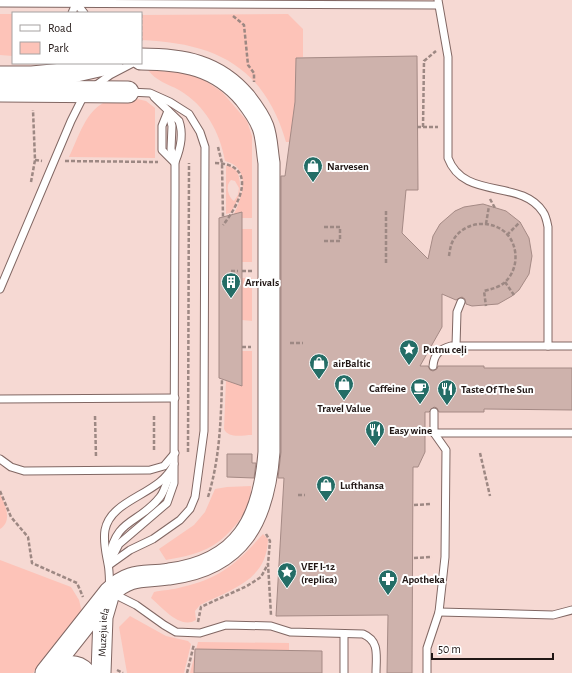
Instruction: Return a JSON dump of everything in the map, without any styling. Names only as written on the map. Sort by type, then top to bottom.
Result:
[{"type":"main road","points":[[46,673],[110,592],[120,582],[134,576],[168,574],[193,570],[227,554],[242,537],[256,516],[263,496],[269,452],[269,163],[263,127],[254,109],[239,91],[226,79],[204,67],[186,62],[142,59]]},
{"type":"main road","points":[[0,77],[32,77],[64,68],[99,64]]},
{"type":"main road","points":[[0,91],[128,92]]},
{"type":"main road","points":[[50,673],[62,666],[72,666],[85,673]]},
{"type":"street","name":"Muzeju iela","points":[[101,673],[103,617],[110,592]]},
{"type":"lane","points":[[0,3],[77,2],[141,5],[220,5],[438,2],[448,57],[448,158],[452,168],[466,180],[533,201],[544,213],[548,227],[548,346]]},
{"type":"lane","points":[[72,12],[77,2]]},
{"type":"lane","points":[[77,2],[83,12]]},
{"type":"lane","points":[[0,290],[71,121],[86,92],[110,75],[131,64]]},
{"type":"lane","points":[[108,565],[130,550],[153,539],[180,520],[190,509],[196,497],[204,431],[205,147],[200,132],[189,114],[170,102],[150,93],[128,92]]},
{"type":"lane","points":[[108,565],[119,544],[167,503],[174,483],[174,162],[180,149],[181,126],[179,121],[150,93]]},
{"type":"lane","points":[[168,111],[162,126],[162,150],[174,162]]},
{"type":"lane","points":[[456,346],[457,312],[461,302]]},
{"type":"lane","points":[[433,366],[437,354],[443,348],[456,346],[572,346]]},
{"type":"lane","points":[[0,399],[175,398]]},
{"type":"lane","points":[[427,673],[427,648],[439,612],[446,557],[446,450],[434,433],[434,412]]},
{"type":"lane","points":[[434,433],[572,433]]},
{"type":"lane","points":[[0,459],[11,467],[24,471],[150,470],[164,466],[175,453]]},
{"type":"lane","points":[[108,565],[112,543],[121,528],[149,509],[161,496],[175,462]]},
{"type":"lane","points":[[175,462],[166,478],[114,512],[107,521],[104,532],[110,592],[136,605],[176,632],[200,634],[226,625],[271,626],[290,632],[362,634],[371,637],[376,647],[376,673]]},
{"type":"lane","points":[[439,612],[553,615],[572,610]]},
{"type":"lane","points":[[344,634],[344,673]]},
{"type":"path","points":[[141,5],[141,12]]},
{"type":"path","points":[[220,5],[244,25],[248,65],[254,73],[254,79]]},
{"type":"path","points":[[423,127],[424,61],[445,44]]},
{"type":"path","points":[[29,188],[35,160],[34,126]]},
{"type":"path","points":[[35,160],[230,164],[238,169],[241,175],[242,189],[239,201],[232,214],[223,225]]},
{"type":"path","points":[[486,224],[489,206]]},
{"type":"path","points":[[386,211],[386,264]]},
{"type":"path","points":[[507,235],[520,222]]},
{"type":"path","points":[[449,256],[451,245],[456,236],[465,228],[475,224],[497,226],[507,235],[516,252],[516,263],[512,274],[505,282],[495,288],[484,291],[486,306]]},
{"type":"path","points":[[324,227],[340,227],[340,241],[324,241]]},
{"type":"path","points":[[231,277],[231,271],[238,271]]},
{"type":"path","points":[[242,271],[252,271]]},
{"type":"path","points":[[505,282],[514,295]]},
{"type":"path","points":[[290,343],[303,342]]},
{"type":"path","points":[[242,346],[252,346]]},
{"type":"path","points":[[95,416],[96,457]]},
{"type":"path","points":[[154,416],[154,450]]},
{"type":"path","points":[[480,453],[490,496]]},
{"type":"path","points":[[0,490],[11,517],[28,537],[32,563],[77,583],[82,593],[84,604]]},
{"type":"path","points":[[298,495],[306,495]]},
{"type":"path","points":[[414,505],[431,504]]},
{"type":"path","points":[[267,534],[270,541],[268,564],[271,626]]},
{"type":"path","points":[[414,558],[432,557]]},
{"type":"path","points":[[187,673],[194,633],[192,626],[197,624],[201,607],[248,586],[261,577],[268,564]]},
{"type":"green space","points":[[0,14],[12,14],[12,56],[0,55]]},
{"type":"green space","points":[[288,14],[303,29],[303,57],[296,58],[295,102],[290,142],[286,142],[276,116],[264,94],[250,77],[233,64],[214,54],[192,47],[168,42],[142,40],[142,15]]},
{"type":"green space","points":[[148,70],[186,73],[204,80],[222,92],[247,121],[252,136],[252,218],[242,218],[242,212],[234,214],[242,191],[242,176],[239,169],[233,164],[225,161],[223,150],[215,130],[204,111],[188,96],[158,80]]},
{"type":"green space","points":[[133,98],[146,101],[155,108],[155,158],[69,157],[79,133],[88,117],[94,110],[108,101]]},
{"type":"green space","points":[[228,165],[237,171],[240,182],[240,193],[230,213],[226,214],[226,166]],"holes":[[[231,180],[235,181],[239,188],[238,195],[234,201],[230,197],[228,185]]]},
{"type":"green space","points":[[242,229],[252,229],[252,262],[242,262]]},
{"type":"green space","points":[[242,278],[252,278],[252,321],[242,320]]},
{"type":"green space","points":[[242,351],[252,351],[252,435],[236,436],[229,434],[224,429],[226,380],[242,385]]},
{"type":"green space","points":[[251,486],[249,502],[245,510],[236,524],[224,537],[212,546],[200,552],[166,560],[159,549],[194,525],[205,512],[215,489]]},
{"type":"green space","points":[[0,494],[6,507],[7,517],[4,526],[0,529]]},
{"type":"green space","points":[[263,534],[268,539],[266,553],[261,565],[254,574],[235,588],[200,605],[195,611],[196,620],[184,622],[178,620],[166,612],[151,598],[154,592],[175,589],[196,583],[218,574],[245,553]]},
{"type":"green space","points":[[0,560],[71,587],[79,600],[82,612],[33,673],[0,673]]},
{"type":"green space","points":[[130,616],[166,636],[188,641],[191,644],[184,673],[127,673],[119,627]]},
{"type":"green space","points":[[198,642],[289,643],[289,650],[196,649]]},
{"type":"green space","points":[[195,655],[194,673],[190,673]]},
{"type":"building","points":[[417,56],[418,190],[406,190],[402,233],[428,259],[433,236],[440,224],[455,211],[464,207],[483,204],[506,211],[520,222],[529,238],[532,256],[529,274],[519,290],[498,304],[472,306],[466,304],[465,299],[462,297],[456,300],[442,294],[442,327],[420,366],[428,366],[430,370],[433,371],[437,369],[438,366],[484,366],[484,368],[572,368],[572,410],[484,409],[484,412],[439,412],[437,408],[434,407],[429,412],[425,412],[425,452],[418,467],[413,467],[412,673],[387,673],[388,615],[276,616],[284,478],[278,478],[281,452],[281,176],[285,176],[295,102],[296,58]]},
{"type":"building","name":"Arrivals","points":[[242,212],[242,386],[219,378],[219,218]]},
{"type":"building","points":[[227,454],[252,454],[252,463],[256,463],[254,478],[227,477]]},
{"type":"building","points":[[195,649],[322,651],[322,673],[194,673]]},
{"type":"place","name":"Narvesen","points":[[313,183]]},
{"type":"place","name":"Arrivals","points":[[231,299]]},
{"type":"place","name":"Putnu ceļi","points":[[409,366]]},
{"type":"place","name":"airBaltic","points":[[319,380]]},
{"type":"place","name":"Travel Value","points":[[344,401]]},
{"type":"place","name":"Caffeine","points":[[420,405]]},
{"type":"place","name":"Taste Of The Sun","points":[[447,406]]},
{"type":"place","name":"Easy wine","points":[[375,447]]},
{"type":"place","name":"Lufthansa","points":[[326,502]]},
{"type":"place","name":"VEF I-12 (replica)","points":[[287,589]]},
{"type":"place","name":"Apotheka","points":[[388,596]]}]
